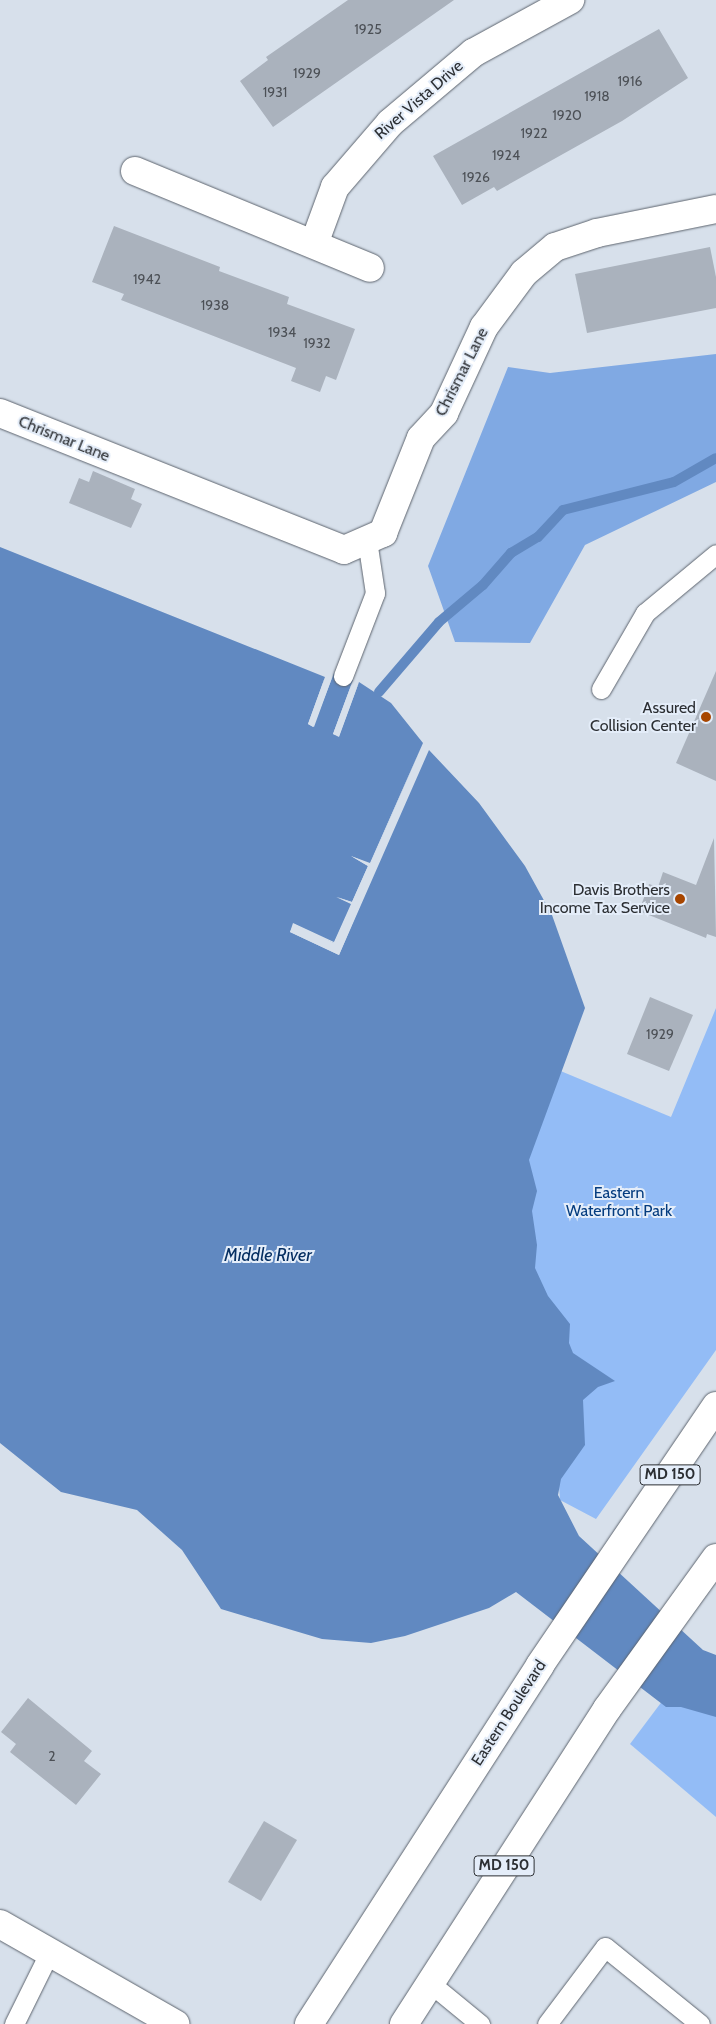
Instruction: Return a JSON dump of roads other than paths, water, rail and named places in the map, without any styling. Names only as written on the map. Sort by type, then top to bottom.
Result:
[{"type":"street","name":"River Vista Drive","points":[[314,244],[335,187],[390,123],[473,53],[570,0]]},
{"type":"street","points":[[135,172],[370,268]]},
{"type":"street","name":"Chrismar Lane","points":[[0,413],[344,550],[383,533],[421,438],[444,413],[484,327],[503,296],[524,272],[555,247],[588,236],[716,209]]},
{"type":"street","name":"Eastern Boulevard","points":[[309,2024],[540,1665],[716,1406]]},
{"type":"street","name":"MD 150","points":[[404,2024],[607,1709],[691,1590],[716,1558]]},
{"type":"street","points":[[0,1924],[175,2024]]},
{"type":"lane","points":[[343,676],[375,593],[368,540]]},
{"type":"lane","points":[[601,689],[645,613],[716,554]]},
{"type":"lane","points":[[546,2024],[605,1947],[700,2024]]},
{"type":"lane","points":[[14,2024],[50,1951]]},
{"type":"lane","points":[[430,1983],[480,2024]]},
{"type":"water","name":"Middle River","points":[[0,547],[325,677],[308,724],[313,727],[334,673],[353,680],[333,734],[339,736],[359,682],[391,703],[423,743],[370,864],[351,856],[368,866],[352,902],[337,897],[352,904],[334,943],[294,924],[290,932],[339,955],[429,750],[479,803],[525,866],[552,915],[585,1008],[529,1160],[537,1191],[532,1211],[537,1245],[535,1268],[548,1296],[570,1324],[569,1343],[573,1353],[615,1381],[598,1387],[583,1400],[585,1445],[561,1479],[558,1495],[579,1536],[703,1650],[716,1655],[716,1717],[681,1707],[666,1707],[516,1592],[489,1608],[405,1636],[371,1643],[322,1639],[221,1609],[182,1550],[137,1510],[61,1492],[0,1443]]},
{"type":"waterway","points":[[379,692],[439,622],[483,585],[511,553],[538,537],[563,510],[674,482],[716,458]]},
{"type":"place","name":"Assured Collision Center","points":[[706,717]]},
{"type":"place","name":"Davis Brothers Income Tax Service","points":[[680,899]]},
{"type":"park label","name":"Eastern Waterfront Park","points":[[619,1202]]}]
